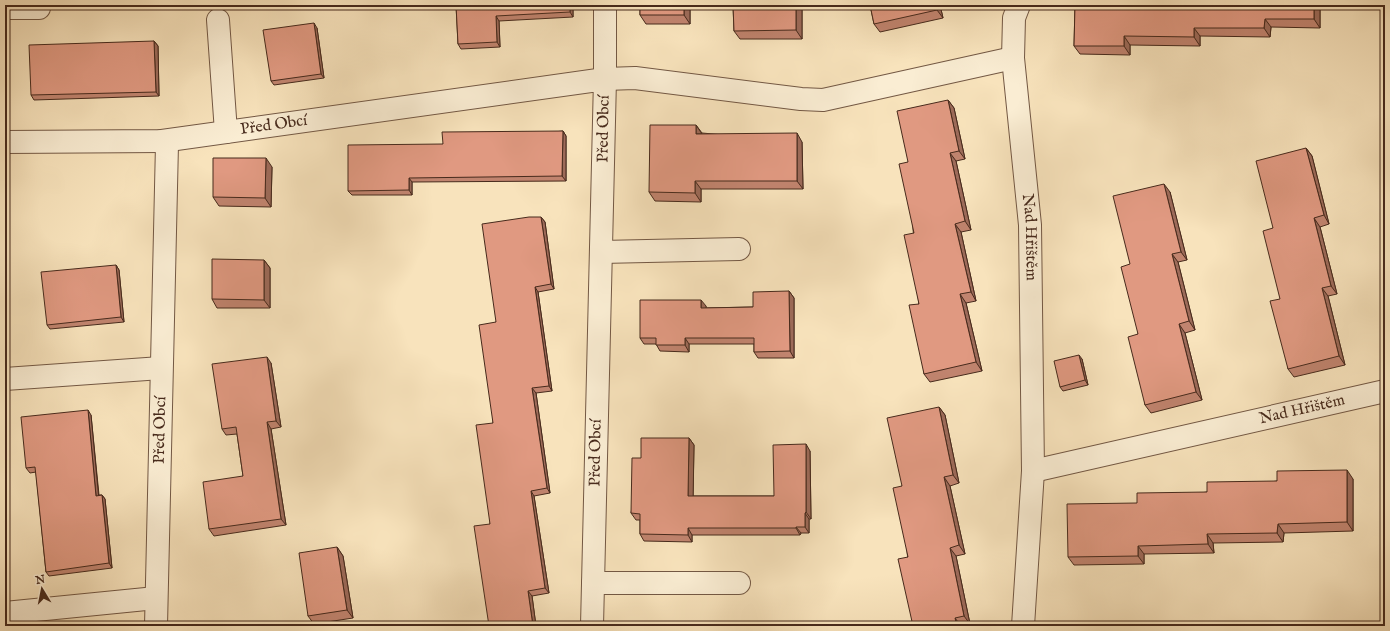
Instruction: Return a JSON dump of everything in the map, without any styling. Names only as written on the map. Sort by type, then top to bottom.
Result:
[{"type":"street","points":[[605,5],[605,79],[635,78],[793,98],[823,100],[1013,58]]},
{"type":"street","name":"Nad Hřištěm","points":[[1019,5],[1014,18],[1013,58],[1030,225],[1033,472],[1023,626]]},
{"type":"street","points":[[5,8],[39,8]]},
{"type":"street","points":[[218,20],[226,132]]},
{"type":"street","name":"Před Obcí","points":[[5,142],[162,141],[605,79],[592,626]]},
{"type":"street","name":"Před Obcí","points":[[156,626],[167,144],[162,141]]},
{"type":"street","points":[[601,252],[739,250]]},
{"type":"street","points":[[5,379],[161,368]]},
{"type":"street","name":"Nad Hřištěm","points":[[1033,472],[1385,391]]},
{"type":"street","points":[[593,583],[739,583]]},
{"type":"street","points":[[5,612],[156,598]]},
{"type":"building","points":[[456,5],[570,5],[570,12],[496,16],[497,42],[458,44]]},
{"type":"building","points":[[640,5],[684,5],[684,15],[640,15]]},
{"type":"building","points":[[733,5],[796,5],[796,30],[734,31]]},
{"type":"building","points":[[870,5],[936,5],[937,10],[874,24]]},
{"type":"building","points":[[1075,5],[1314,5],[1314,19],[1265,19],[1264,28],[1194,28],[1194,37],[1124,36],[1124,46],[1074,46]]},
{"type":"building","points":[[314,23],[321,74],[271,81],[263,30]]},
{"type":"building","points":[[154,41],[156,92],[31,95],[29,45]]},
{"type":"building","points":[[948,100],[959,151],[950,153],[965,221],[955,224],[971,292],[960,294],[976,362],[924,374],[909,305],[919,304],[904,235],[914,233],[899,164],[908,162],[897,111]]},
{"type":"building","points":[[650,125],[696,125],[696,134],[797,133],[797,181],[695,181],[695,193],[649,192]]},
{"type":"building","points":[[563,131],[562,176],[409,178],[409,190],[348,191],[348,145],[443,144],[442,132]]},
{"type":"building","points":[[1306,148],[1324,215],[1314,218],[1331,286],[1322,288],[1339,356],[1288,369],[1270,301],[1280,299],[1263,231],[1273,228],[1256,161]]},
{"type":"building","points":[[213,158],[266,158],[265,198],[213,197]]},
{"type":"building","points":[[1164,184],[1181,252],[1172,254],[1189,321],[1179,324],[1196,392],[1145,405],[1128,337],[1138,334],[1121,267],[1130,264],[1113,196]]},
{"type":"building","points":[[529,217],[541,217],[551,284],[535,287],[549,386],[532,388],[547,488],[531,491],[545,588],[528,591],[533,626],[489,626],[474,526],[490,524],[476,425],[493,423],[479,325],[496,322],[482,224]]},
{"type":"building","points":[[212,259],[264,260],[264,300],[212,299]]},
{"type":"building","points":[[116,265],[121,317],[47,325],[41,272]]},
{"type":"building","points":[[789,291],[790,351],[754,352],[754,338],[685,338],[685,345],[656,345],[656,338],[640,338],[640,300],[701,300],[701,308],[753,307],[753,292]]},
{"type":"building","points":[[1079,355],[1085,380],[1060,387],[1054,361]]},
{"type":"building","points":[[267,357],[276,421],[267,422],[281,519],[209,529],[203,482],[243,476],[236,427],[222,429],[212,364]]},
{"type":"building","points":[[939,407],[953,475],[944,477],[959,545],[950,548],[964,616],[955,618],[957,626],[913,626],[898,559],[908,557],[893,488],[902,486],[887,418]]},
{"type":"building","points":[[88,410],[96,496],[102,495],[109,563],[46,572],[35,467],[26,468],[21,417]]},
{"type":"building","points":[[641,438],[689,438],[688,496],[774,496],[773,445],[806,444],[805,527],[688,528],[688,535],[640,534],[640,514],[631,513],[632,458],[641,458]]},
{"type":"building","points":[[1347,470],[1347,522],[1278,524],[1277,533],[1207,534],[1208,544],[1138,546],[1138,556],[1068,557],[1067,504],[1137,503],[1137,493],[1207,492],[1207,482],[1277,481],[1277,471]]},
{"type":"building","points":[[337,547],[347,610],[308,616],[299,553]]},
{"type":"building","points":[[803,625],[803,626],[740,626]]}]
